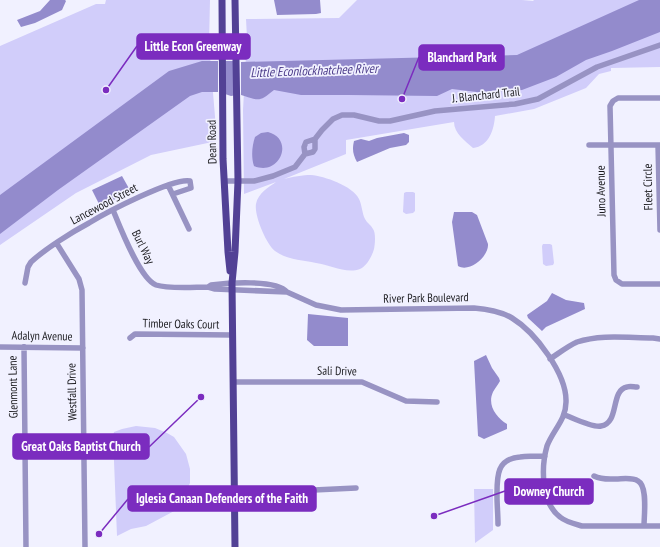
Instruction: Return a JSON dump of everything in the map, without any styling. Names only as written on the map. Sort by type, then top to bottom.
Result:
[{"type":"main road","name":"Dean Road","points":[[222,0],[224,181],[228,252],[232,287]]},
{"type":"main road","name":"Dean Road","points":[[235,0],[238,181],[232,287],[235,547]]},
{"type":"street","name":"J. Blanchard Trail","points":[[224,181],[254,181],[273,176],[295,167],[305,154],[305,145],[309,141],[315,139],[328,122],[342,115],[354,115],[380,121],[390,121],[435,111],[515,104],[538,99],[598,67],[660,45]]},
{"type":"street","name":"Juno Avenue","points":[[660,98],[618,98],[613,101],[610,106],[614,275],[616,280],[622,284],[660,284]]},
{"type":"street","name":"J. Blanchard Trail","points":[[305,154],[313,152],[316,149],[315,139]]},
{"type":"street","points":[[589,145],[659,145]]},
{"type":"street","name":"Fleet Circle","points":[[659,145],[660,230]]},
{"type":"street","name":"Lancewood Street","points":[[25,283],[26,275],[31,262],[88,223],[168,185],[185,180],[190,182],[191,188],[173,194]]},
{"type":"street","points":[[168,185],[190,230]]},
{"type":"street","name":"Burl Way","points":[[113,210],[140,267],[146,277],[154,284],[164,286],[208,287],[211,285],[232,287]]},
{"type":"street","name":"Westfall Drive","points":[[57,244],[79,279],[82,290],[85,547]]},
{"type":"street","name":"River Park Boulevard","points":[[232,287],[276,286],[284,288],[287,292],[316,306],[341,310],[474,308],[488,309],[501,313],[518,323],[537,342],[550,359],[562,380],[566,402],[565,414],[552,436],[545,456],[545,490],[552,510],[560,518],[570,523],[582,526],[660,526]]},
{"type":"street","name":"Timber Oaks Court","points":[[130,338],[135,334],[232,335]]},
{"type":"street","points":[[550,359],[576,343],[585,340],[600,338],[660,339]]},
{"type":"street","name":"Adalyn Avenue","points":[[0,347],[83,348]]},
{"type":"street","name":"Glenmont Lane","points":[[24,347],[26,547]]},
{"type":"street","name":"Sali Drive","points":[[233,382],[362,382],[371,384],[397,398],[437,402]]},
{"type":"street","points":[[565,414],[600,427],[607,424],[611,418],[621,389],[627,386],[636,387]]},
{"type":"street","points":[[498,524],[497,474],[500,468],[505,462],[512,458],[545,456]]},
{"type":"street","points":[[594,476],[600,479],[632,479],[638,481],[643,486],[644,526]]},
{"type":"street","points":[[234,492],[356,488]]},
{"type":"shaded area","points":[[106,0],[210,0],[209,44],[217,141],[151,155],[76,193],[0,245],[0,46],[96,4],[105,4]]},
{"type":"shaded area","points":[[357,0],[660,0],[660,67],[611,68],[611,71],[599,74],[586,88],[534,109],[495,116],[490,136],[487,141],[478,147],[473,148],[463,140],[454,126],[454,122],[346,140],[346,154],[284,179],[305,175],[317,176],[338,182],[356,194],[361,204],[365,219],[374,231],[375,244],[372,255],[365,266],[355,270],[344,270],[290,258],[275,251],[268,242],[257,215],[257,200],[264,191],[276,182],[244,194],[243,110],[247,38],[246,19],[339,18]]},
{"type":"shaded area","points":[[404,193],[415,193],[415,211],[413,213],[406,214],[403,212]]},
{"type":"shaded area","points":[[543,244],[552,245],[553,265],[546,266],[543,264]]},
{"type":"shaded area","points":[[136,426],[155,428],[174,437],[186,454],[190,469],[190,483],[176,510],[146,526],[131,529],[117,536],[113,436],[114,432]]},
{"type":"shaded area","points":[[474,489],[493,489],[493,530],[475,543]]},
{"type":"water","points":[[50,0],[66,1],[62,10],[35,23],[21,27],[17,20],[40,11]]},
{"type":"water","points":[[274,0],[320,0],[321,13],[277,15]]},
{"type":"water","name":"Little Econlockhatchee River","points":[[639,0],[660,0],[660,32],[586,60],[556,77],[522,90],[485,93],[452,89],[437,96],[301,95],[274,90],[265,97],[259,99],[241,95],[241,62],[517,55]]},
{"type":"water","points":[[202,61],[218,61],[218,92],[202,92],[190,96],[58,190],[0,234],[0,195],[169,71]]},
{"type":"water","points":[[222,61],[237,61],[237,95],[231,96],[222,93]]},
{"type":"water","points":[[268,132],[276,136],[281,142],[281,156],[277,162],[271,166],[263,168],[254,166],[252,152],[255,137],[261,133]]},
{"type":"water","points":[[404,133],[409,135],[409,142],[406,145],[390,148],[357,162],[353,152],[354,141],[361,139],[369,141]]},
{"type":"water","points":[[122,176],[131,192],[100,206],[92,190]]},
{"type":"water","points":[[454,212],[472,212],[477,215],[488,244],[482,258],[478,262],[468,267],[463,268],[458,266],[452,222]]},
{"type":"water","points":[[552,293],[566,300],[584,303],[585,309],[546,327],[542,331],[528,318],[527,315],[547,301]]},
{"type":"water","points":[[308,314],[348,318],[348,346],[314,346],[307,340]]},
{"type":"water","points":[[486,355],[500,381],[491,397],[492,406],[499,418],[507,424],[507,429],[484,439],[478,436],[474,361]]},
{"type":"place","name":"Little Econ Greenway","points":[[106,90]]},
{"type":"place","name":"Blanchard Park","points":[[402,99]]},
{"type":"place","name":"Great Oaks Baptist Church","points":[[201,397]]},
{"type":"place","name":"Downey Church","points":[[434,516]]},
{"type":"place","name":"Iglesia Canaan Defenders of the Faith","points":[[99,534]]}]
